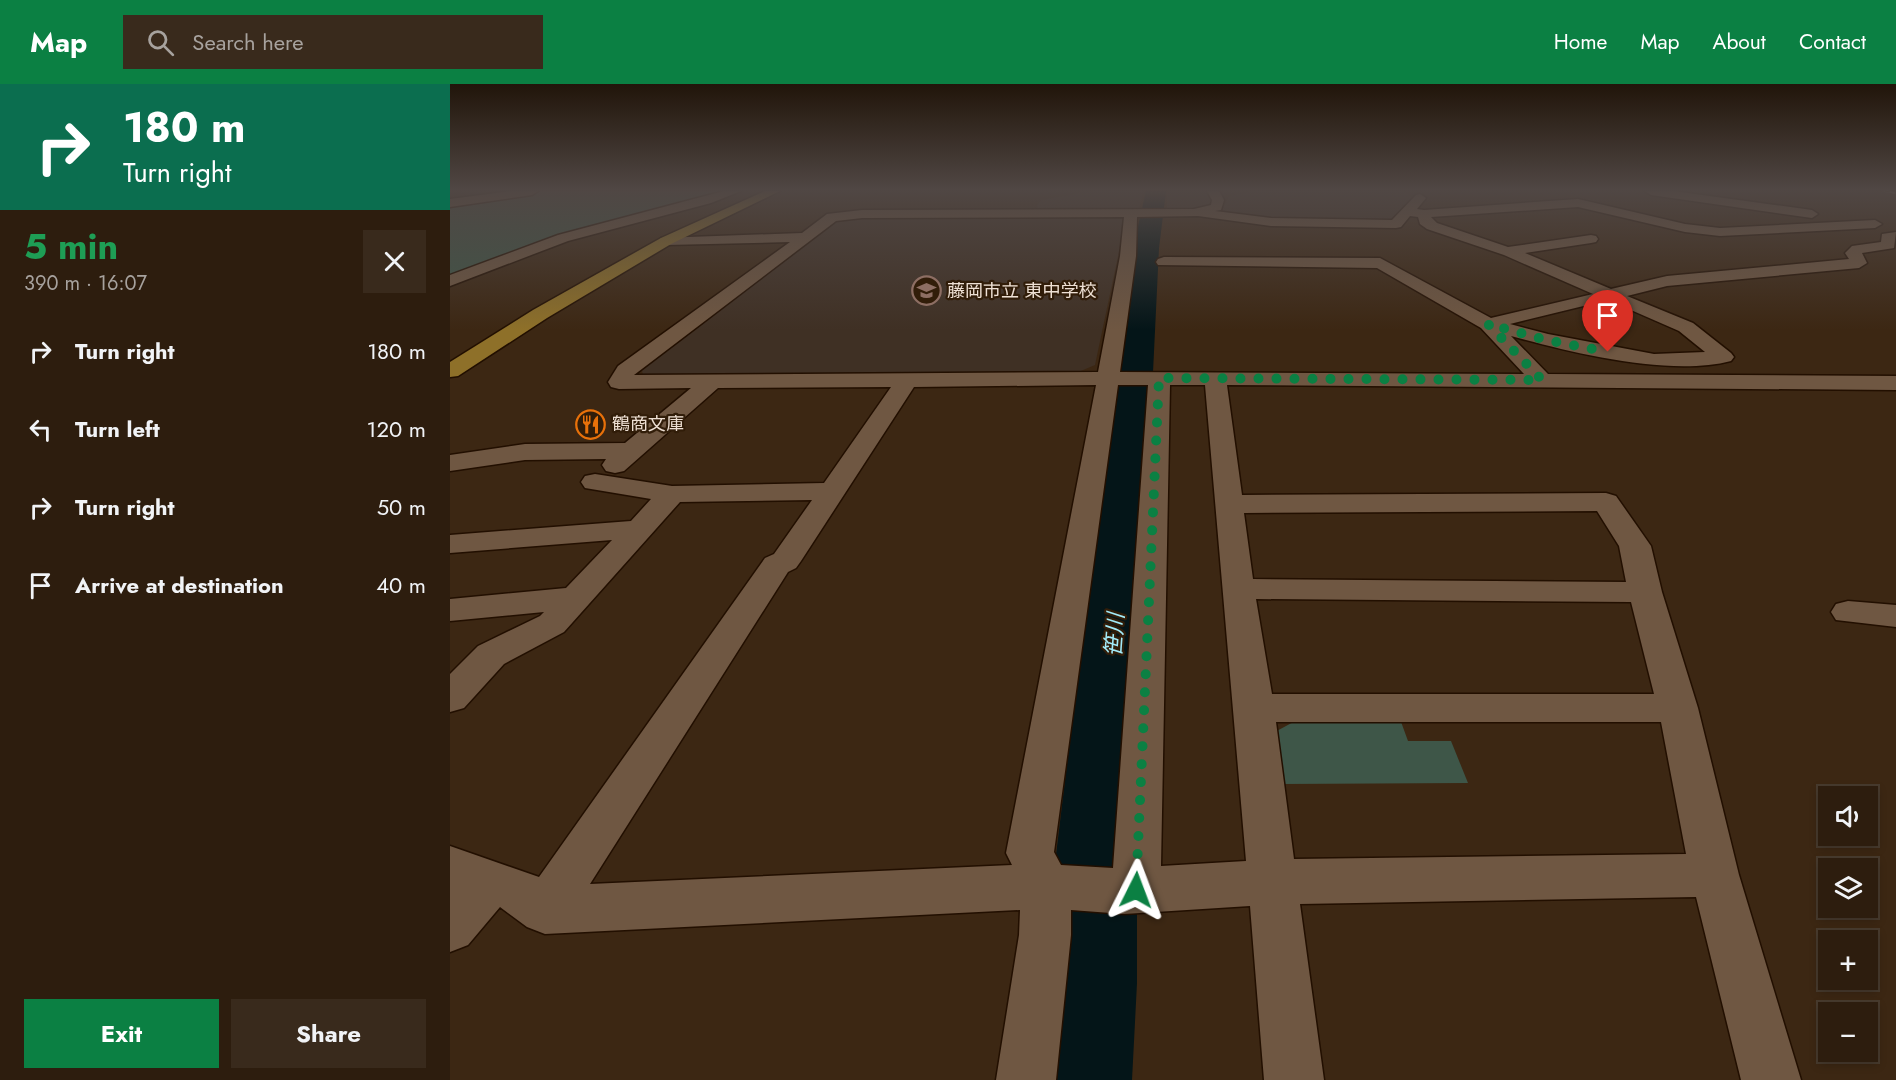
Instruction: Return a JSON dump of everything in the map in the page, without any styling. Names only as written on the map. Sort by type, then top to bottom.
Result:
[{"type":"main road","points":[[450,371],[540,314],[673,237]]},
{"type":"street","points":[[450,281],[565,237]]},
{"type":"street","points":[[666,241],[789,237]]},
{"type":"street","points":[[805,237],[626,371],[619,382],[1215,378],[1896,383]]},
{"type":"street","points":[[1058,887],[1030,853],[1116,379],[1128,256],[1133,237]]},
{"type":"street","points":[[1382,248],[1388,237]]},
{"type":"street","points":[[1466,237],[1509,252],[1686,327],[1724,357],[1654,360],[1546,340],[1488,324]]},
{"type":"street","points":[[1488,324],[1667,281],[1859,263],[1853,253],[1857,249],[1889,245],[1887,237]]},
{"type":"street","points":[[1509,252],[1591,239]]},
{"type":"street","points":[[1164,262],[1382,248],[1488,324],[1542,380]]},
{"type":"street","points":[[1536,263],[1515,267],[1589,299]]},
{"type":"street","points":[[1215,378],[1238,589],[1254,708],[1294,1080]]},
{"type":"street","points":[[1130,891],[1155,379]]},
{"type":"street","points":[[545,910],[715,654],[776,565],[785,561],[907,380]]},
{"type":"street","points":[[713,381],[595,482],[672,494],[830,492]]},
{"type":"street","points":[[450,463],[525,452],[631,451]]},
{"type":"street","points":[[450,699],[491,655],[552,624],[672,494]]},
{"type":"street","points":[[1230,504],[1606,502],[1635,546],[1645,592],[1678,708],[1715,875],[1770,1080]]},
{"type":"street","points":[[450,544],[640,529]]},
{"type":"street","points":[[1238,589],[1645,592]]},
{"type":"street","points":[[450,610],[576,598]]},
{"type":"street","points":[[1848,612],[1896,616]]},
{"type":"street","points":[[1254,708],[1678,708]]},
{"type":"street","points":[[450,928],[471,875],[520,892],[545,910],[1058,887],[1130,891],[1273,882],[1715,875]]},
{"type":"street","points":[[1026,1080],[1045,935],[1058,887]]},
{"type":"shaded area","name":"藤岡市立 東中学校","points":[[812,237],[1122,237],[1095,365],[1076,373],[643,375],[641,366]]},
{"type":"green space","points":[[450,237],[550,237],[450,275]]},
{"type":"green space","points":[[1299,719],[1400,719],[1408,741],[1451,741],[1468,783],[1282,784],[1273,733]]},
{"type":"waterway","name":"笹川","points":[[1080,1080],[1090,983],[1094,896],[1132,393],[1148,237]]},
{"type":"place","name":"藤岡市立 東中学校","points":[[926,291]]},
{"type":"place","name":"鶴商文庫","points":[[591,424]]},
{"type":"route","points":[[1136,890],[1159,378],[1542,380],[1488,324],[1546,340],[1608,352]]}]
